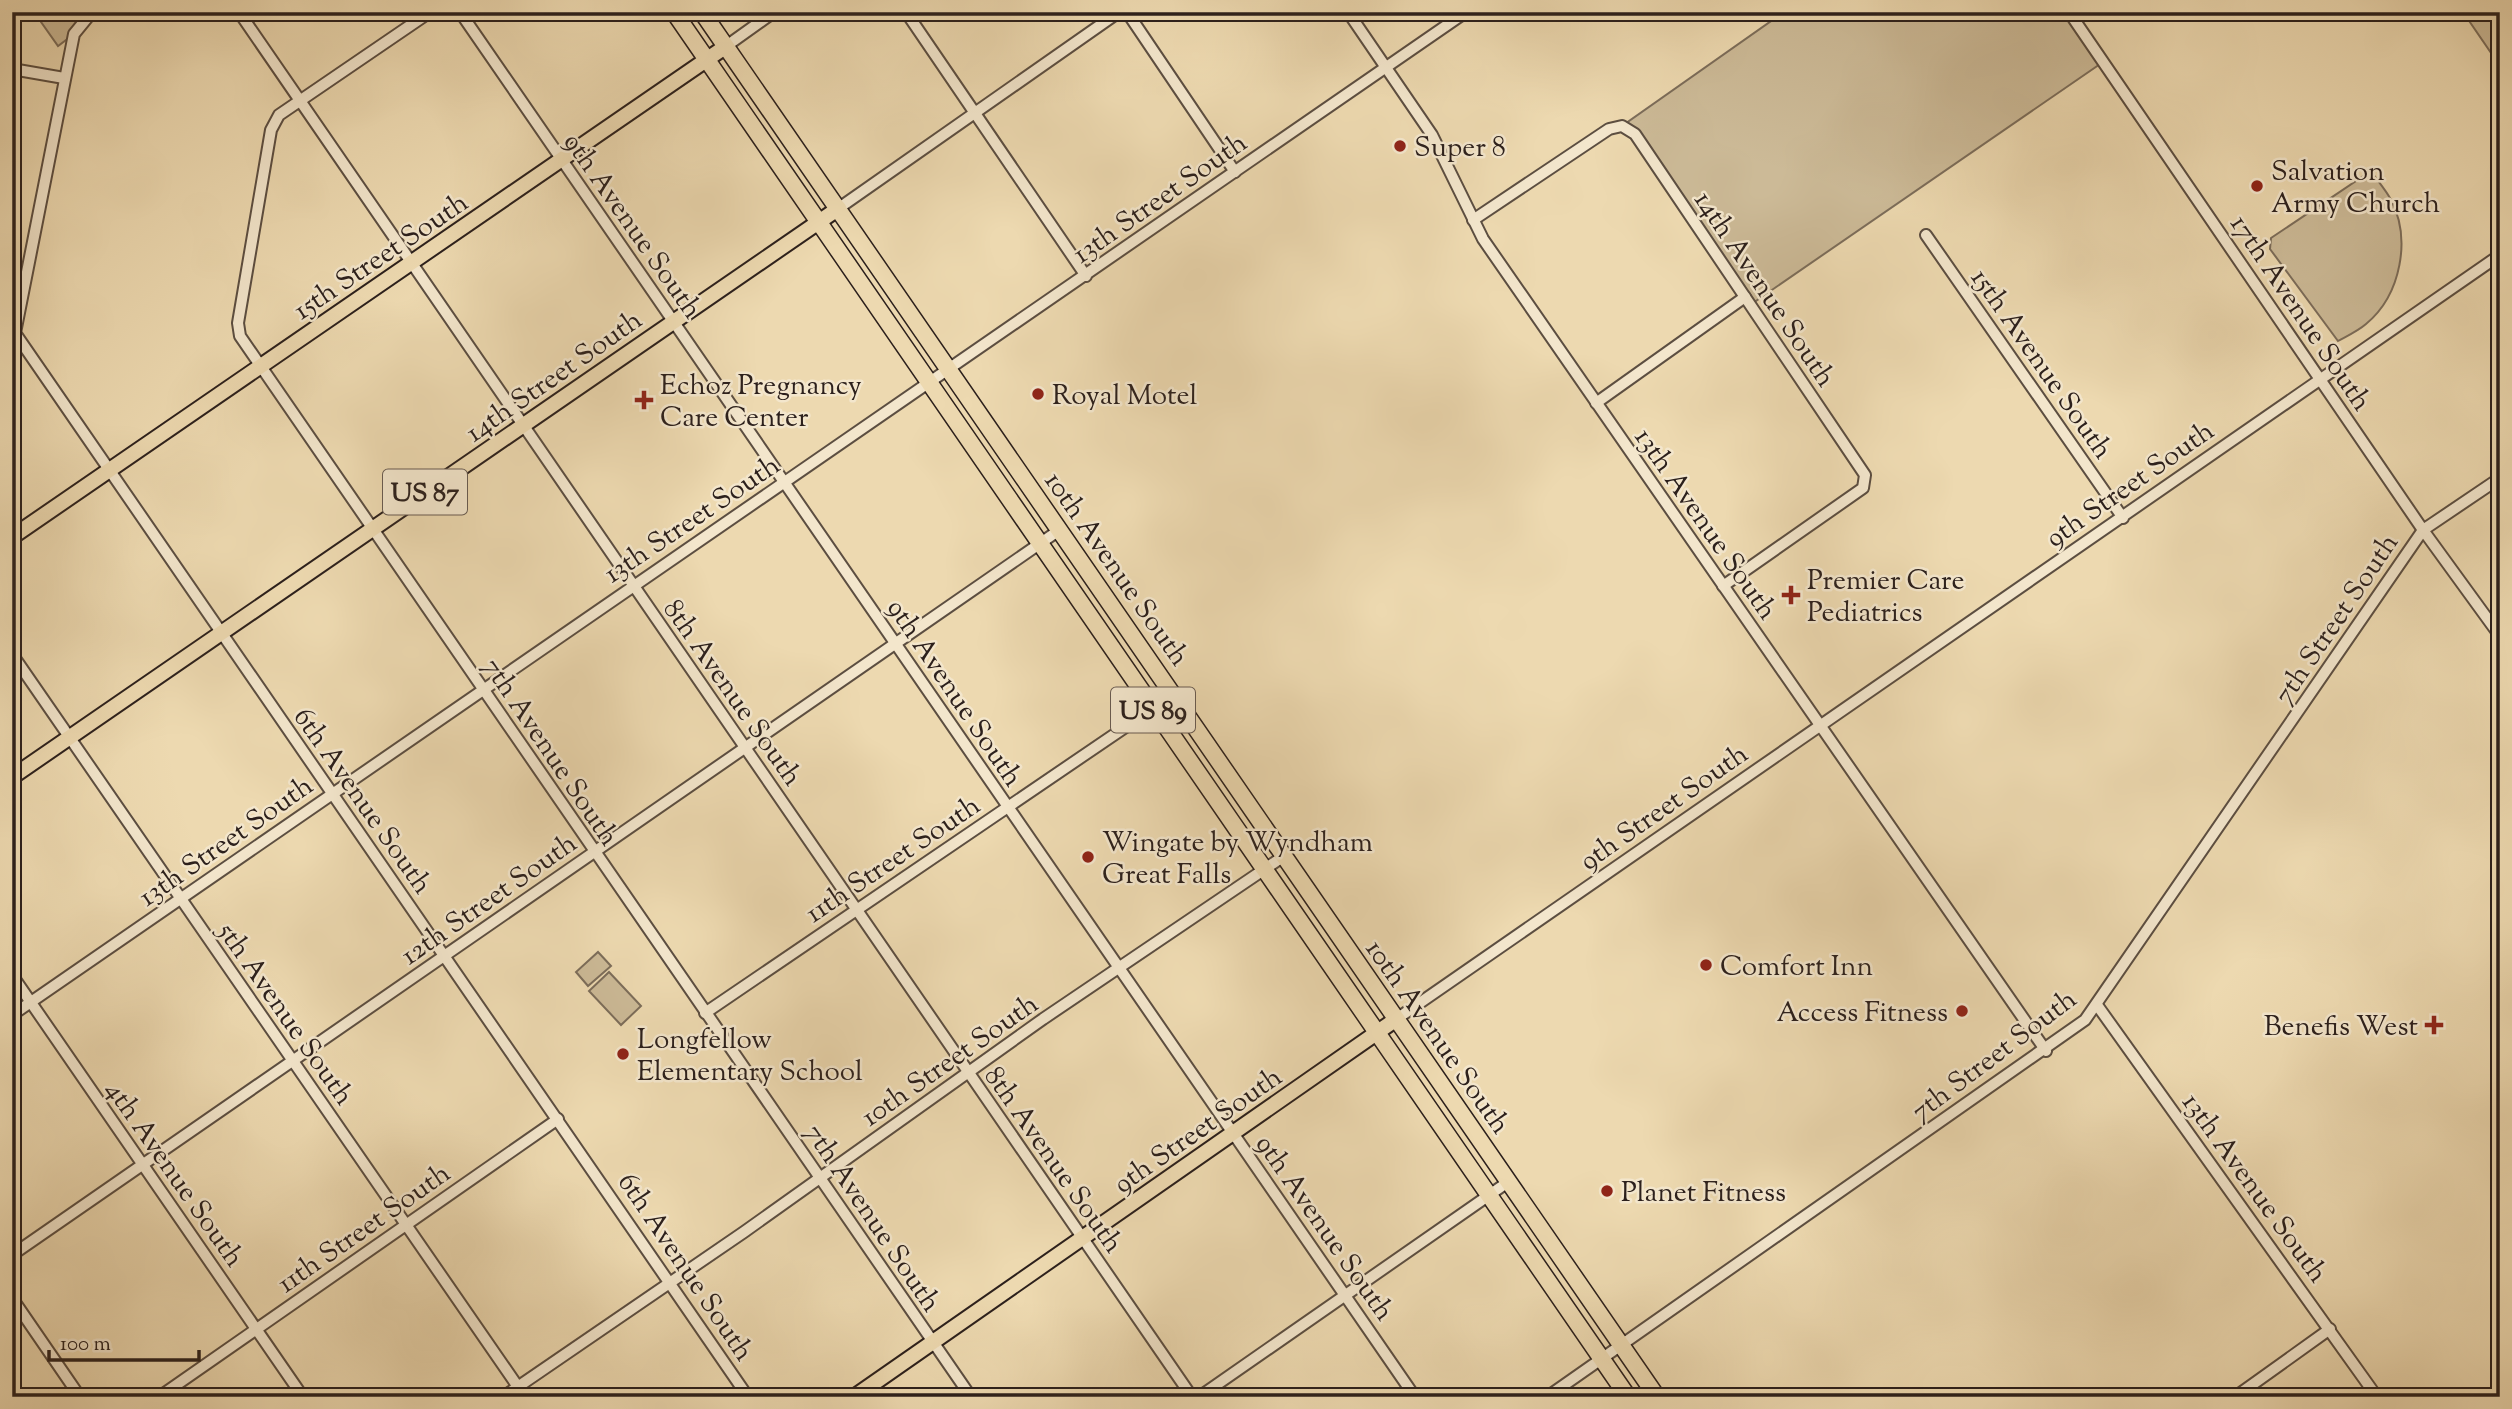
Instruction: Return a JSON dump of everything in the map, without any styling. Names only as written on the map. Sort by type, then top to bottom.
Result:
[{"type":"highway","name":"10th Avenue South","points":[[674,12],[1628,1397]]},
{"type":"highway","name":"10th Avenue South","points":[[702,12],[1657,1397]]},
{"type":"main road","name":"15th Street South","points":[[12,537],[726,47]]},
{"type":"main road","name":"14th Street South","points":[[12,777],[839,208]]},
{"type":"main road","name":"9th Street South","points":[[854,1397],[1395,1020]]},
{"type":"street","points":[[14,333],[74,34],[92,12]]},
{"type":"street","name":"8th Avenue South","points":[[239,12],[1192,1397]]},
{"type":"street","name":"7th Avenue South","points":[[429,12],[279,115],[271,130],[239,323],[240,336],[971,1397]]},
{"type":"street","name":"9th Avenue South","points":[[460,12],[1415,1397]]},
{"type":"street","name":"15th Street South","points":[[726,47],[774,12]]},
{"type":"street","points":[[906,12],[1086,276]]},
{"type":"street","name":"14th Street South","points":[[839,208],[1119,12]]},
{"type":"street","points":[[1127,12],[1235,172]]},
{"type":"street","name":"13th Avenue South","points":[[1348,12],[1432,135],[1473,220],[1596,403],[2046,1051]]},
{"type":"street","name":"13th Street South","points":[[12,1015],[1466,12]]},
{"type":"street","name":"17th Avenue South","points":[[2069,12],[2423,530],[2500,636]]},
{"type":"street","points":[[12,69],[64,78]]},
{"type":"street","name":"14th Avenue South","points":[[1473,220],[1609,129],[1622,126],[1635,134],[1865,475],[1863,488],[1723,586]]},
{"type":"street","name":"15th Avenue South","points":[[1926,235],[2123,518]]},
{"type":"street","name":"9th Street South","points":[[1395,1020],[2500,255]]},
{"type":"street","points":[[1596,403],[1745,297]]},
{"type":"street","name":"6th Avenue South","points":[[14,333],[748,1397]]},
{"type":"street","points":[[2423,530],[2500,478]]},
{"type":"street","name":"7th Street South","points":[[1547,1397],[2046,1051],[2085,1020],[2423,530]]},
{"type":"street","name":"12th Street South","points":[[12,1255],[1058,531]]},
{"type":"street","name":"5th Avenue South","points":[[12,654],[525,1397]]},
{"type":"street","name":"11th Street South","points":[[705,1013],[1174,694]]},
{"type":"street","name":"10th Street South","points":[[503,1397],[968,1072],[1284,856]]},
{"type":"street","name":"4th Avenue South","points":[[12,975],[303,1397]]},
{"type":"street","name":"13th Avenue South","points":[[2097,1005],[2377,1397]]},
{"type":"street","name":"11th Street South","points":[[159,1397],[558,1119]]},
{"type":"street","points":[[1199,1397],[1508,1182]]},
{"type":"street","points":[[12,1298],[80,1397]]},
{"type":"street","points":[[2235,1397],[2330,1329]]},
{"type":"shaded area","points":[[34,12],[92,12],[74,34],[58,46]]},
{"type":"shaded area","points":[[1784,12],[2069,12],[2103,62],[1750,305],[1635,134],[1622,126]]},
{"type":"shaded area","points":[[2463,12],[2500,12],[2500,66]]},
{"type":"shaded area","points":[[2371,171],[2388,195],[2397,214],[2401,248],[2399,265],[2388,298],[2378,312],[2363,327],[2338,341],[2270,249],[2271,238]]},
{"type":"shaded area","points":[[598,952],[611,966],[588,986],[576,972]]},
{"type":"shaded area","points":[[609,972],[641,1006],[621,1025],[589,991]]},
{"type":"place","name":"Super 8","points":[[1400,146]]},
{"type":"place","name":"Salvation Army Church","points":[[2257,186]]},
{"type":"place","name":"Royal Motel","points":[[1038,394]]},
{"type":"place","name":"Echoz Pregnancy Care Center","points":[[644,400]]},
{"type":"place","name":"Premier Care Pediatrics","points":[[1791,595]]},
{"type":"place","name":"Wingate by Wyndham Great Falls","points":[[1088,857]]},
{"type":"place","name":"Comfort Inn","points":[[1706,965]]},
{"type":"place","name":"Access Fitness","points":[[1962,1011]]},
{"type":"place","name":"Benefis West","points":[[2434,1025]]},
{"type":"place","name":"Longfellow Elementary School","points":[[623,1054]]},
{"type":"place","name":"Planet Fitness","points":[[1607,1191]]}]
